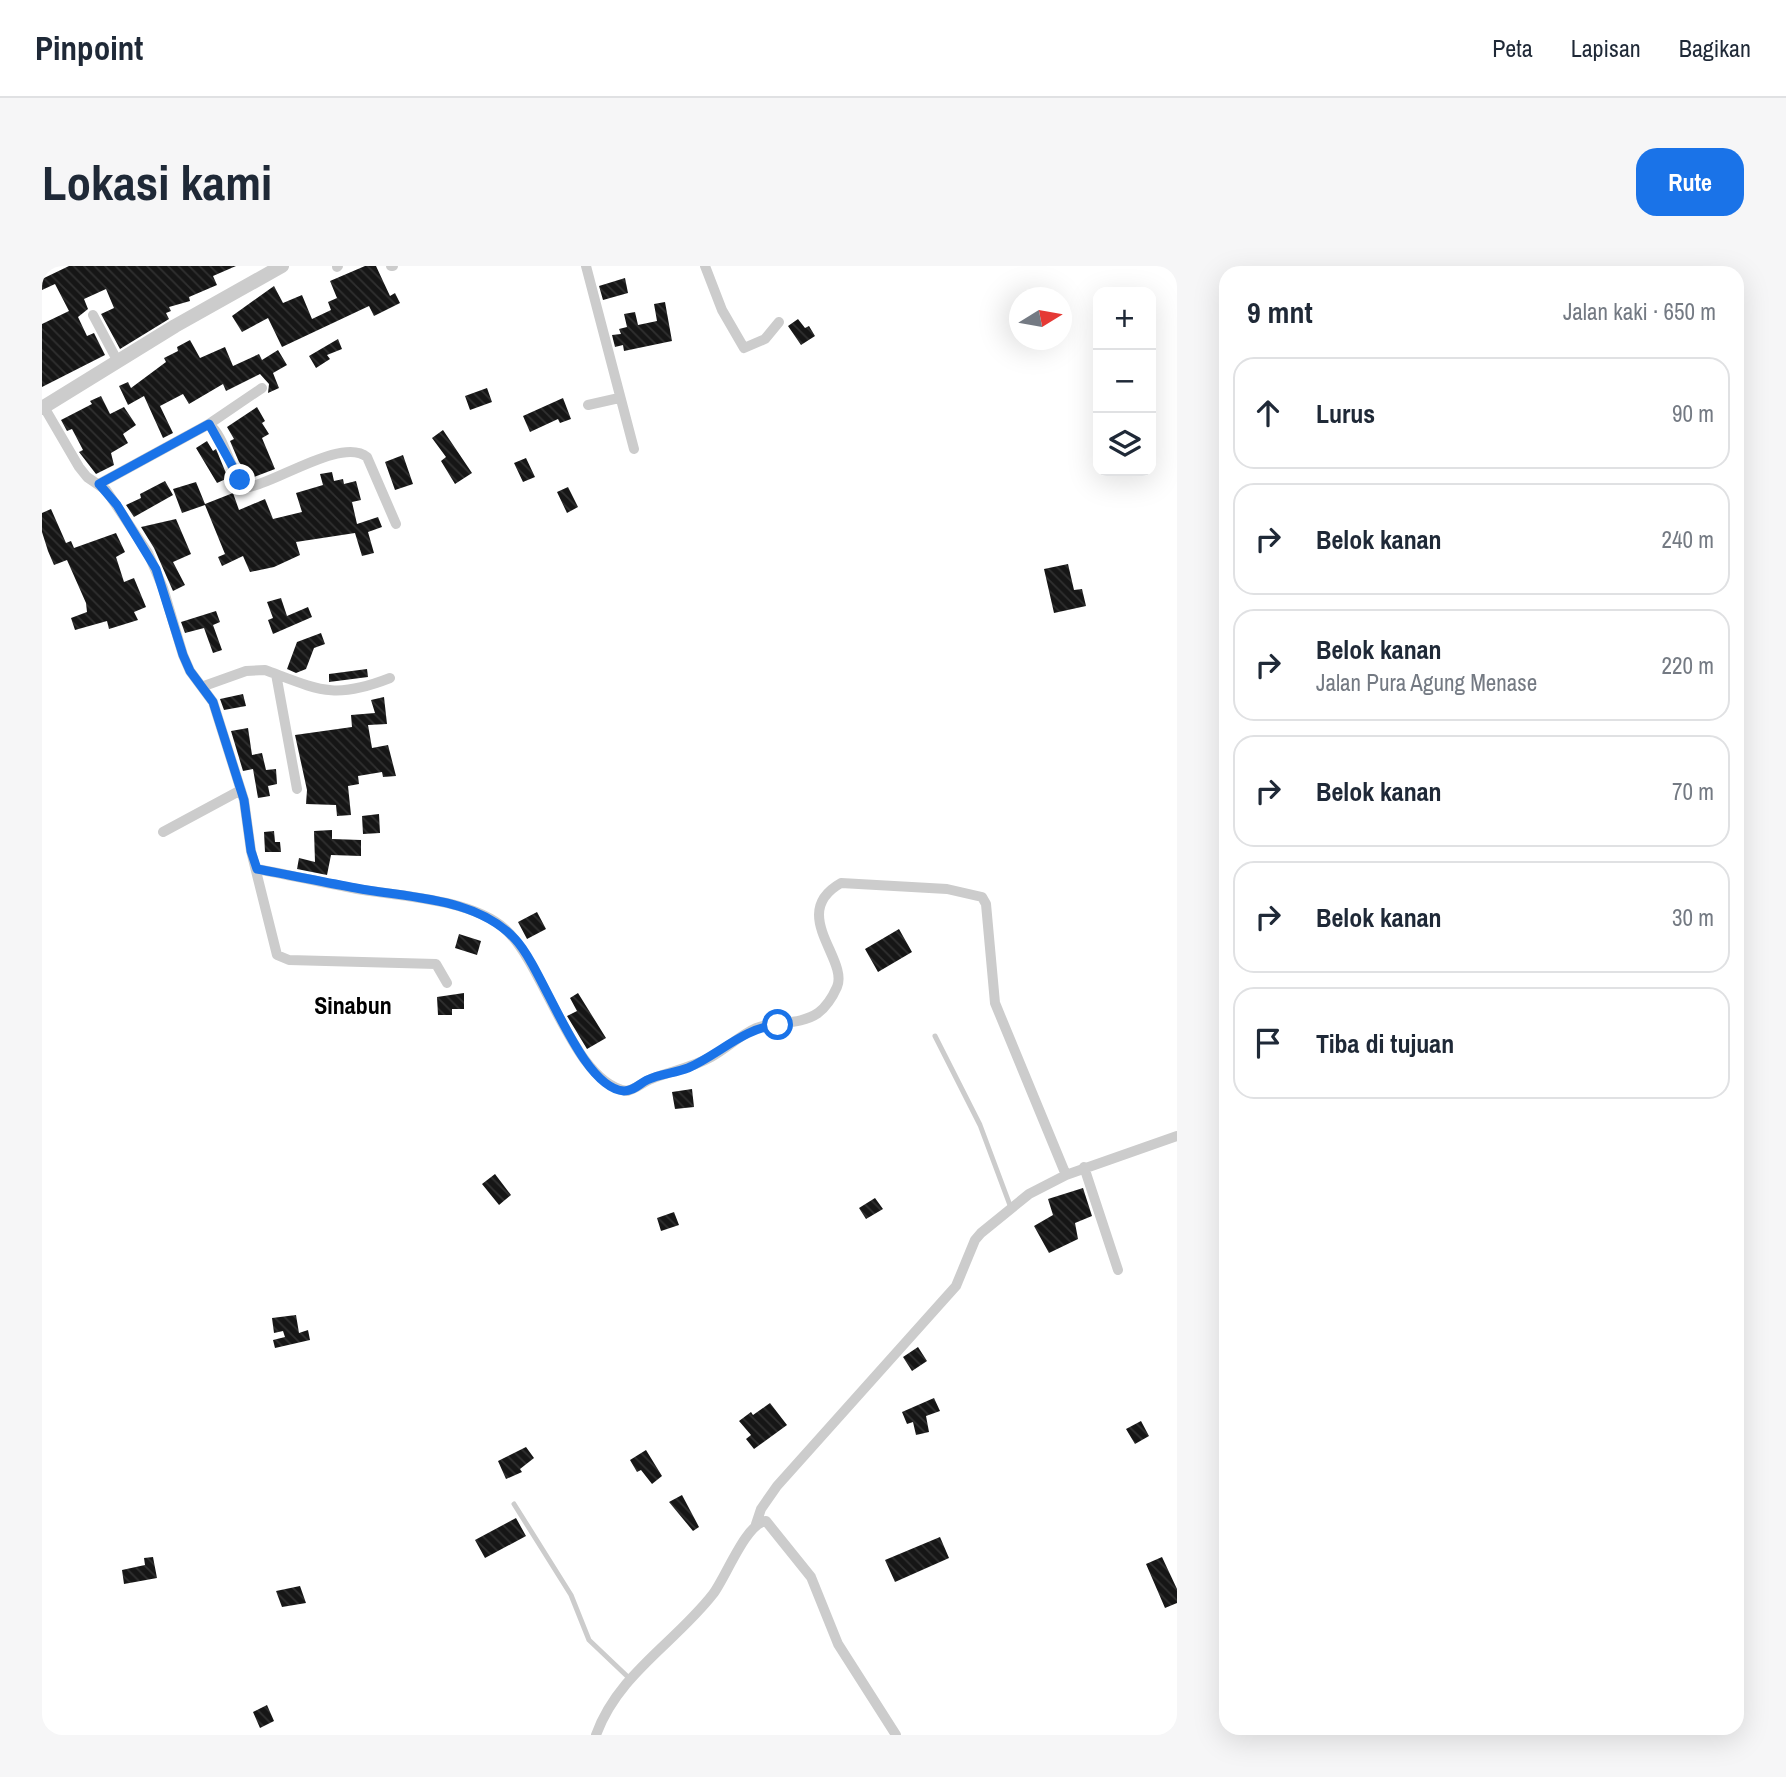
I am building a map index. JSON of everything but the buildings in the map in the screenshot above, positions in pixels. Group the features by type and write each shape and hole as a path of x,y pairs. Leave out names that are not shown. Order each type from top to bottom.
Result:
{"street":[{"path":"586,266 634,449"},
{"path":"705,266 731,328 744,348 765,339 779,322"},
{"path":"272,268 117,360 43,408 86,477 99,484 117,505 156,569 183,655 190,671 204,686 213,702 241,790 272,941 281,958 436,964 447,983"},
{"path":"93,315 117,360"},
{"path":"99,484 209,424 262,388"},
{"path":"588,405 619,398"},
{"path":"209,424 240,480 249,487 328,457 352,450 360,452 367,457 396,524"},
{"path":"204,686 246,671 264,670 329,692 358,691 390,678"},
{"path":"275,674 297,789"},
{"path":"163,832 241,790"},
{"path":"257,869 360,889 407,894 445,904 502,926 517,941 531,963 551,1004 592,1071 608,1086 627,1091 648,1080 709,1058 756,1029 801,1020 818,1013 838,985 838,973 825,946 820,904 827,891 841,883 935,888 982,897 986,904 995,1003 1066,1175"},
{"path":"596,1735 603,1717 629,1678 675,1636 713,1593 777,1486 956,1286 975,1240 1029,1194 1084,1167 1177,1136"},
{"path":"1084,1167 1118,1270"},
{"path":"756,1524 766,1521 770,1524 801,1560 811,1577 838,1644 896,1735"}],"lane":[{"path":"936,1036 979,1125 1011,1208"},
{"path":"514,1504 570,1595 589,1640 629,1678"}],"district":[{"name":"Sinabun","path":"353,1006"}],"route":[{"path":"240,480 216,431 209,424 205,424 99,484 117,505 148,553 163,588 183,655 190,671 204,686 213,702 244,800 250,827 251,851 257,869 360,889 407,894 484,917 502,926 517,941 531,963 551,1004 592,1071 608,1086 619,1090 627,1091 648,1080 684,1070 756,1029 778,1025"}]}
